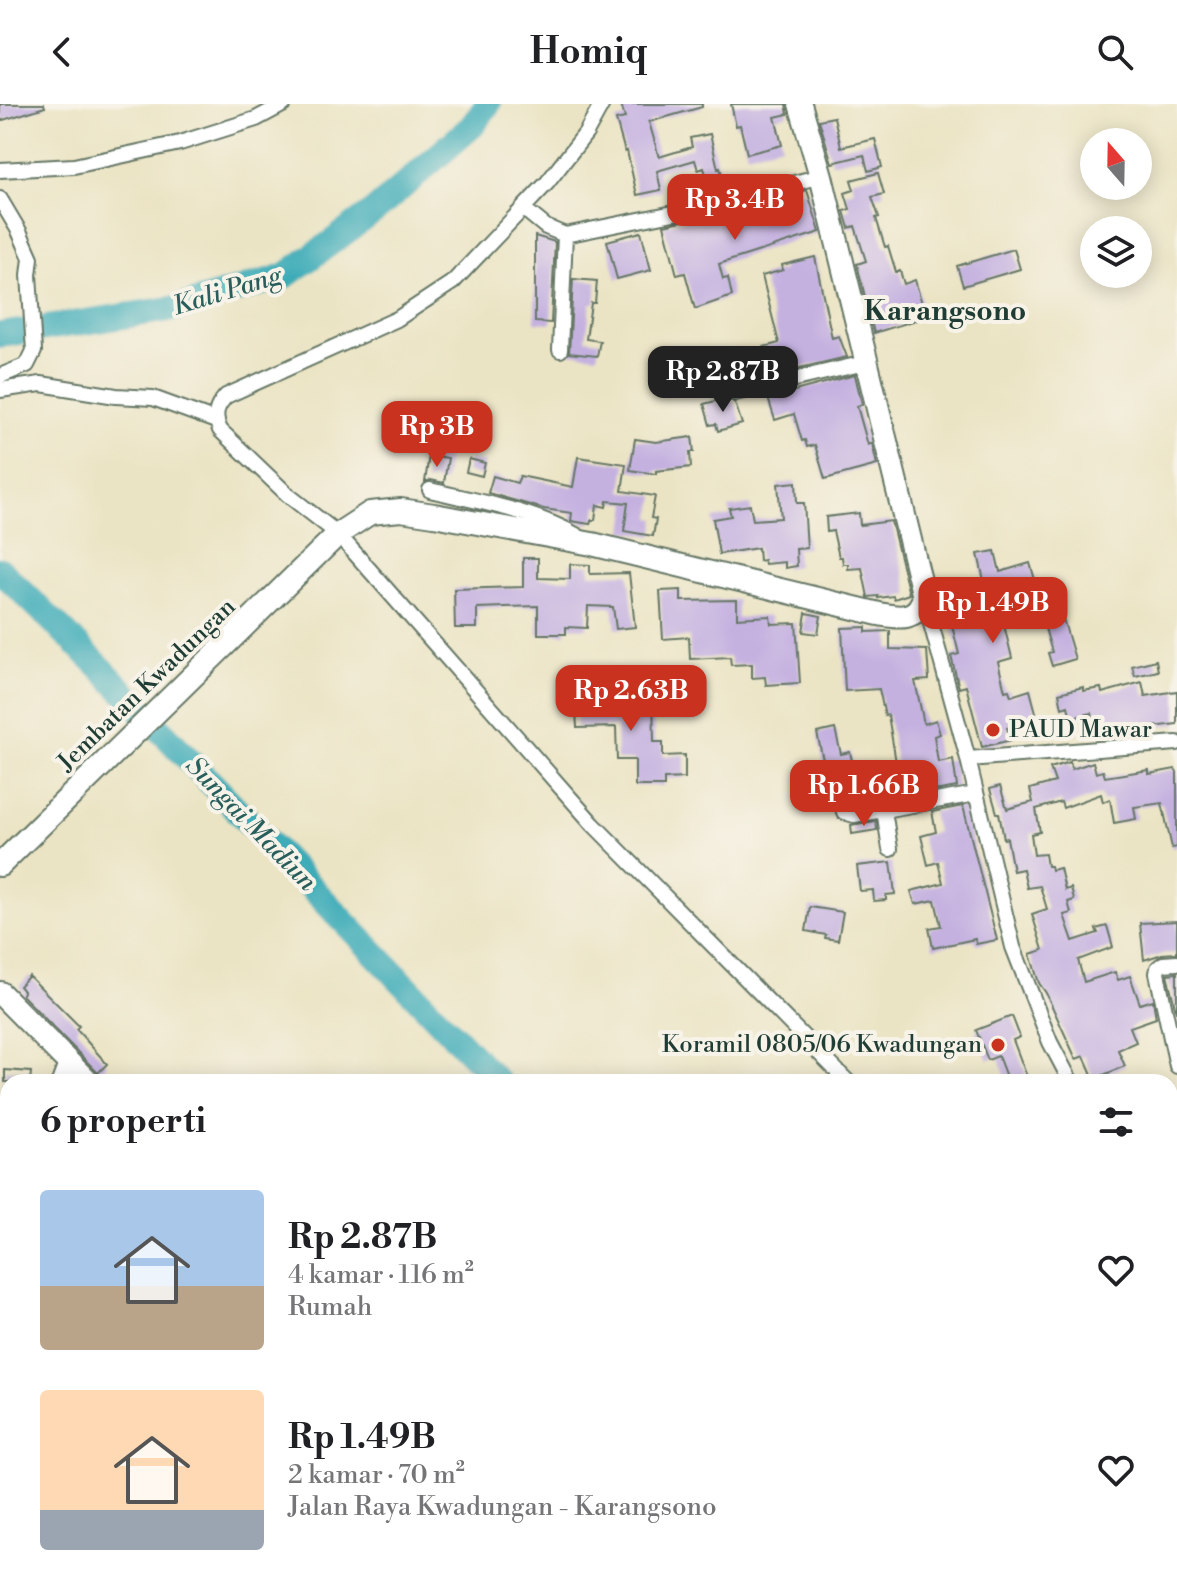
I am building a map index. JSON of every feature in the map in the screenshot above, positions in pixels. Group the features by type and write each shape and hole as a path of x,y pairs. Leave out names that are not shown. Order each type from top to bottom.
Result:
{"main road":[{"path":"800,104 821,176 924,597 915,614 902,618"},
{"name":"Jembatan Kwadungan","path":"6,859 338,534 370,513 401,510 592,544 777,591 902,618"},
{"path":"0,993 63,1071"}],"street":[{"path":"0,170 74,166 180,143 256,119 284,104"},
{"path":"602,104 586,133 524,209 453,282 397,319 226,396 218,405 216,421 220,430 288,495 338,534 593,824 840,1074"},
{"path":"524,209 546,227 565,235 703,207 821,176"},
{"path":"0,199 31,258 29,275 34,351 27,365 0,376"},
{"path":"560,350 565,235"},
{"path":"735,393 865,363"},
{"path":"0,390 41,384 116,396 153,398 216,421"},
{"path":"430,490 521,513 564,528 592,544"},
{"path":"924,597 968,759 1013,947 1050,1042 1067,1074"},
{"path":"902,618 919,627 937,643"},
{"path":"968,759 1177,743"},
{"path":"835,779 844,812 854,815 976,794"},
{"path":"884,810 890,849"},
{"path":"1177,963 1163,964 1157,973 1177,1066"}],"building":[{"path":"0,104 44,104 45,107 0,121"},
{"path":"621,104 702,104 702,107 649,122 659,157 692,147 690,138 710,134 718,169 727,190 712,194 704,168 698,170 695,160 657,171 661,190 637,195 616,120 625,118"},
{"path":"731,104 786,104 788,114 775,117 782,145 747,154"},
{"path":"834,117 841,147 875,139 882,167 868,171 864,155 832,163 819,120"},
{"path":"878,173 884,194 872,197 885,247 888,246 896,272 900,271 904,284 915,280 926,317 874,333 857,264 866,261 855,226 849,228 844,211 850,209 845,193 854,190 851,180"},
{"path":"807,190 820,232 719,264 723,279 728,278 732,296 695,309 685,273 677,275 664,225 714,214 716,223 765,210 763,202"},
{"path":"641,232 651,270 617,279 607,241"},
{"path":"535,236 555,242 551,323 535,322"},
{"path":"1014,249 1020,269 963,286 957,266"},
{"path":"815,257 832,338 839,336 847,357 778,373 774,359 768,361 764,347 779,343 762,276 783,270 782,265"},
{"path":"573,279 597,281 586,339 600,341 597,356 569,353"},
{"path":"855,375 862,404 857,406 877,465 825,479 815,445 807,447 805,440 802,441 794,414 775,420 768,398"},
{"path":"727,398 735,403 742,424 718,431 716,424 710,425 704,404"},
{"path":"692,437 694,452 690,452 691,467 656,471 656,474 630,470 635,439 656,442"},
{"path":"429,455 448,458 444,483 425,482"},
{"path":"578,457 626,464 622,491 655,496 651,518 656,519 653,536 624,531 628,503 607,501 606,507 597,505 595,520 591,520 590,524 571,521 572,513 544,509 488,493 493,476 517,483 520,476 573,487"},
{"path":"469,459 485,463 482,476 466,472"},
{"path":"796,482 797,503 804,503 807,548 796,549 797,566 785,568 785,562 765,564 764,560 759,561 758,548 719,554 713,519 731,516 729,508 750,505 753,520 781,518 778,484"},
{"path":"859,513 860,525 891,521 909,594 894,599 893,596 868,597 862,568 848,569 848,564 843,564 833,531 827,532 826,517"},
{"path":"995,551 1000,572 1030,563 1045,613 1003,621 1012,658 998,662 1005,691 1009,690 1011,696 1030,690 1038,720 1007,728 1011,740 982,747 966,686 959,688 951,656 959,654 945,597 985,585 978,554"},
{"path":"523,558 538,558 538,578 570,579 570,564 590,565 590,574 629,573 635,627 616,629 613,607 588,606 587,628 566,627 566,634 538,634 538,606 477,608 477,628 455,628 454,589 523,587"},
{"path":"681,590 681,601 737,600 737,618 770,616 771,624 796,623 800,683 766,685 765,677 752,678 752,664 731,665 730,657 690,659 689,637 663,639 660,591"},
{"path":"1061,612 1075,659 1052,666 1048,653 1052,652 1042,618"},
{"path":"806,613 821,616 818,634 803,632"},
{"path":"866,627 866,632 890,631 890,649 927,650 929,680 915,681 924,724 936,720 940,734 934,736 938,762 953,759 957,787 923,793 922,788 878,794 879,801 855,805 852,804 842,765 825,769 817,733 835,729 841,754 850,752 854,769 874,766 876,777 898,774 888,715 885,716 879,689 845,691 842,628"},
{"path":"1156,660 1158,671 1135,676 1132,666"},
{"path":"1142,682 1145,696 1177,691 1177,724 1137,732 1136,728 1113,734 1111,729 1095,732 1092,713 1071,718 1068,706 1062,708 1059,693 1083,687 1083,691 1101,688 1102,693"},
{"path":"608,690 608,693 653,695 654,742 663,742 663,756 685,755 685,778 664,779 664,786 635,786 635,760 617,760 616,727 577,728 575,692"},
{"path":"1070,762 1072,769 1093,762 1096,773 1103,771 1105,777 1149,770 1149,774 1175,769 1177,772 1177,847 1172,848 1162,803 1134,807 1136,819 1114,823 1110,799 1103,802 1101,794 1063,808 1061,802 1036,809 1040,832 1031,834 1034,855 1045,854 1051,870 1060,868 1065,890 1071,888 1074,900 1068,902 1071,913 1064,915 1073,941 1098,933 1096,929 1107,926 1113,947 1078,960 1084,982 1115,972 1118,980 1130,976 1140,1004 1153,1000 1156,1018 1130,1027 1136,1042 1118,1050 1125,1066 1106,1074 1092,1074 1084,1056 1076,1059 1039,983 1030,954 1043,950 1032,914 1047,909 1040,886 1027,888 1023,869 1013,871 1007,838 1004,839 990,789 1000,786 1007,809 1033,802 1030,789 1055,782 1050,768"},
{"path":"963,806 997,940 976,944 975,939 933,948 929,928 941,926 935,900 915,904 911,891 943,883 938,862 928,865 921,836 936,832 932,812"},
{"path":"876,821 877,830 852,834 851,825"},
{"path":"891,862 895,894 886,895 886,900 874,901 873,890 860,891 857,866"},
{"path":"810,907 843,912 838,940 806,931"},
{"path":"1177,921 1177,953 1144,960 1140,923"},
{"path":"1177,973 1177,1011 1176,1011 1167,974"},
{"path":"29,976 79,1026 76,1029 107,1064 98,1073 22,995 24,992 19,986"},
{"name":"Koramil 0805/06 Kwadungan","path":"1012,1016 1020,1037 1013,1040 1026,1074 1005,1074 998,1056 988,1060 976,1030"},
{"path":"5,1070 31,1072 31,1074 5,1074"}],"waterway":[{"name":"Kali Pang","path":"0,335 177,308 285,276 377,209 472,126 488,104"},
{"name":"Sungai Madiun","path":"0,570 101,668 490,1074"}],"place":[{"name":"PAUD Mawar","path":"993,730"},
{"name":"Koramil 0805/06 Kwadungan","path":"998,1045"}],"district":[{"name":"Karangsono","path":"945,311"}]}
